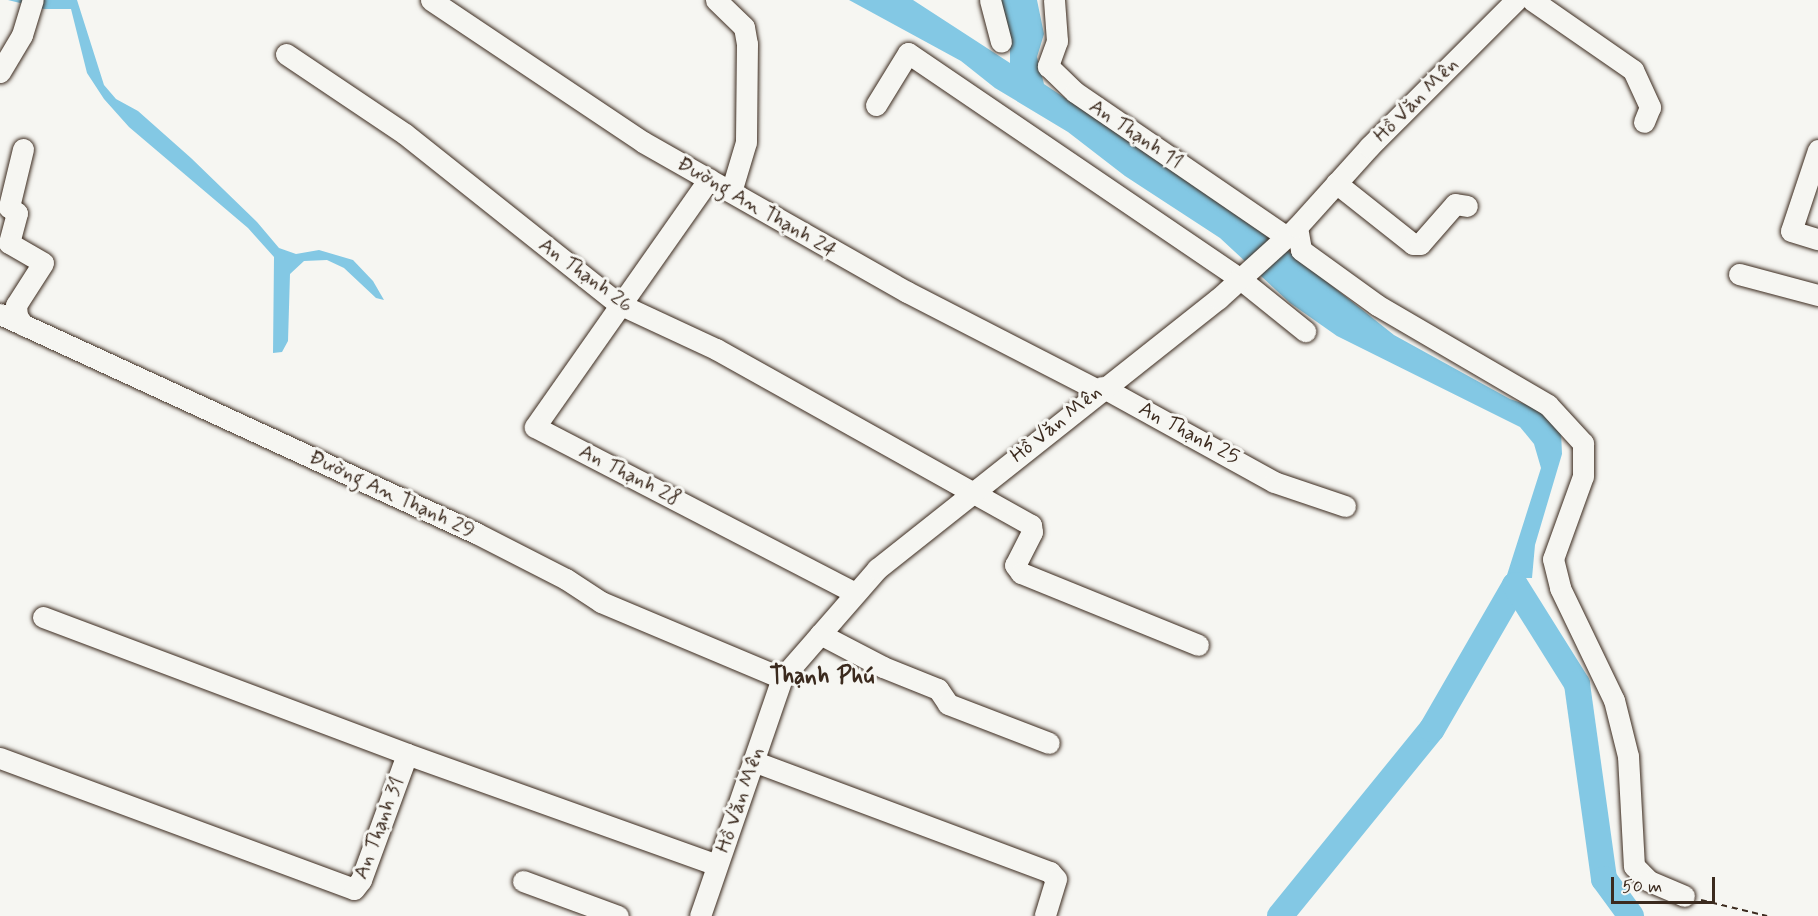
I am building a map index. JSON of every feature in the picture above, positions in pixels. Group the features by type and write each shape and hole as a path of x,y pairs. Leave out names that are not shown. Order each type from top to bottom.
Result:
{"street":[{"name":"Đường An Thạnh 24","path":"431,0 643,142 907,292 1100,388"},
{"path":"716,0 744,27 747,44 746,142 731,192"},
{"path":"990,0 1001,42"},
{"name":"An Thạnh 11","path":"1054,0 1057,41 1048,66 1075,92 1287,234"},
{"path":"1532,0 1634,70 1650,107 1644,122"},
{"name":"Hồ Văn Mên","path":"700,916 782,678 876,568 1243,274 1287,234 1507,3"},
{"path":"0,72 22,35 31,6"},
{"path":"876,105 908,53 1243,274 1305,331"},
{"name":"An Thạnh 26","path":"286,54 405,134 619,304 716,349 1031,525 1032,532 1015,565 1021,573 1198,645"},
{"path":"23,149 9,207 16,213 9,243 43,263 16,305 17,316 23,325"},
{"path":"1818,150 1791,231 1818,239"},
{"path":"619,304 709,179"},
{"path":"1336,183 1413,244 1420,244 1455,204 1467,206"},
{"path":"1287,234 1301,250 1377,305 1548,405 1583,443 1583,476 1553,559 1560,588 1614,700 1628,756 1634,866 1649,881 1684,896"},
{"path":"1739,274 1818,295"},
{"name":"An Thạnh 28","path":"619,304 535,427 855,593"},
{"name":"Đường An Thạnh 29","path":"0,314 476,532 566,579 601,602 782,678"},
{"name":"An Thạnh 25","path":"1100,388 1274,482 1345,506"},
{"path":"43,617 407,754"},
{"path":"820,634 883,667 938,689 948,704 1049,743"},
{"name":"An Thạnh 31","path":"0,758 354,889 407,754 717,865"},
{"path":"753,761 1050,872 1056,879 1045,916"},
{"path":"523,881 618,916"}],"path":[{"path":"1684,896 1767,916"}],"water":[{"path":"8,0 77,0 104,85 116,99 138,111 191,158 257,222 279,248 296,254 319,250 353,260 373,281 384,300 376,298 344,268 327,260 304,261 290,274 288,341 282,352 273,353 274,257 248,228 129,127 104,99 87,73 71,9 44,9"},
{"path":"849,0 913,0 1010,63 1010,40 999,0 1037,0 1044,34 1037,57 1044,84 1254,224 1394,335 1510,399 1550,413 1561,431 1562,454 1535,545 1532,578 1506,578 1541,468 1534,444 1520,427 1337,336 1290,303 1220,238 1125,176 1068,132 995,88 961,61"}],"waterway":[{"path":"1280,916 1432,729 1515,585 1577,684 1604,879 1631,916"}],"district":[{"name":"Thạnh Phú","path":"822,677"}]}
